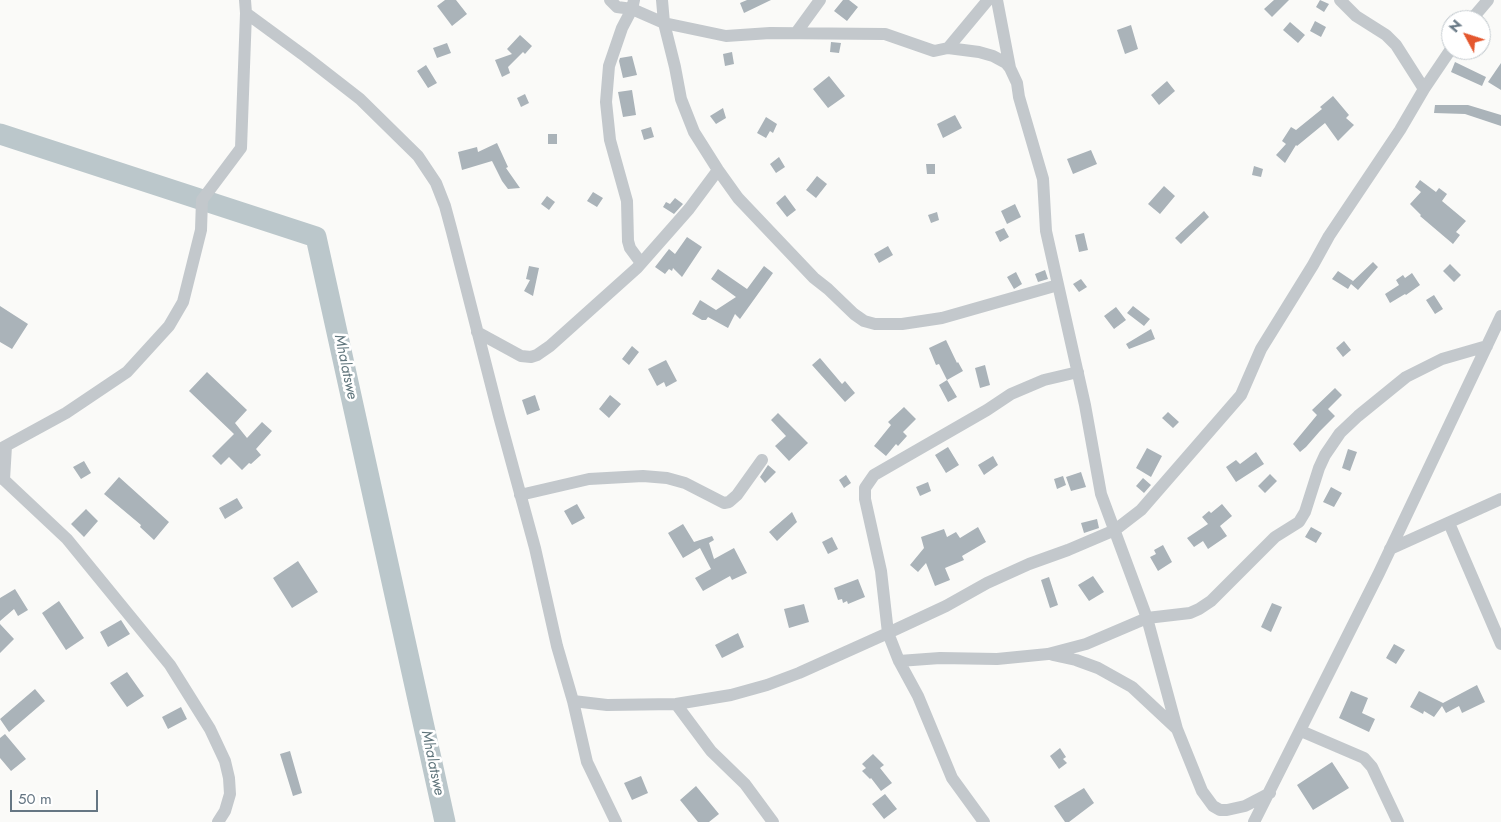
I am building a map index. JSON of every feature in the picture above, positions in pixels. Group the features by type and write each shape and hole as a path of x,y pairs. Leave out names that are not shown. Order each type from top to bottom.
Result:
{"street":[{"path":"610,0 617,7 633,5 664,23 726,36 796,33 885,34 934,51 948,48 979,52 1006,63 1017,83 1021,106 1043,179 1046,231 1078,372 1100,494 1147,618 1177,729 1202,791 1213,806 1220,810 1245,806 1270,793"},
{"path":"662,0 664,23 681,99 694,132 738,198 814,278 854,314 875,324 902,324 942,318 1058,285"},
{"path":"796,33 820,0"},
{"path":"948,48 988,0"},
{"path":"997,0 1010,68"},
{"path":"1340,0 1356,16 1386,35 1396,45 1424,89"},
{"path":"1480,10 1488,0"},
{"path":"633,5 622,28 609,66 606,102 610,140 627,201 628,241 630,248 641,263"},
{"path":"245,6 360,99 418,156 436,183 445,206 535,548 587,762 616,822"},
{"path":"218,822 225,811 230,794 229,778 210,729 170,665 67,539 2,478 3,447 66,413 127,372 169,326 184,302 201,230 202,200 241,148 245,6"},
{"path":"573,701 607,705 676,704 731,695 767,685 799,673 888,633 1029,564 1115,530 1141,510 1241,395 1261,349 1329,236 1400,130 1444,60"},
{"path":"477,332 521,356 531,357 537,355 550,346 641,263 689,209 718,170"},
{"path":"1254,822 1390,549 1501,316"},
{"path":"899,661 940,658 997,658 1048,654 1086,644 1147,618 1190,613 1211,602 1275,537 1299,522 1305,512 1318,468 1325,455 1340,433 1358,416 1406,377 1442,358 1487,346"},
{"path":"984,822 952,778 918,696 899,661 888,633 882,571 865,499 865,488 868,481 874,475 988,410 1011,394 1044,380 1078,372"},
{"path":"520,495 589,479 643,476 667,478 685,483 724,503 729,502 737,495 762,460"},
{"path":"1390,549 1501,499"},
{"path":"1449,523 1501,644"},
{"path":"1048,654 1064,656 1098,668 1132,687 1177,729"},
{"path":"676,704 711,751 745,784 773,822"},
{"path":"1301,731 1364,758 1372,767 1398,822"}],"building":[{"path":"445,0 456,0 467,14 452,26 437,6"},
{"path":"747,0 771,0 744,13 740,3"},
{"path":"843,0 849,0 858,7 847,21 834,11"},
{"path":"1274,0 1289,0 1272,17 1264,9"},
{"path":"1320,0 1329,4 1324,12 1316,7"},
{"path":"1315,21 1326,27 1321,37 1310,31"},
{"path":"1290,22 1305,35 1298,43 1283,30"},
{"path":"1131,25 1138,49 1125,54 1117,30"},
{"path":"520,35 532,46 508,67 510,73 502,77 495,60 512,54 507,49"},
{"path":"831,42 841,43 839,53 830,52"},
{"path":"447,43 451,53 437,58 433,48"},
{"path":"732,52 734,64 725,66 723,54"},
{"path":"632,56 637,75 623,78 620,58"},
{"path":"1455,62 1486,77 1482,86 1451,72"},
{"path":"1501,63 1501,90 1488,82"},
{"path":"426,65 437,83 428,88 417,71"},
{"path":"829,76 845,96 828,108 813,89"},
{"path":"1167,81 1175,91 1159,105 1151,95"},
{"path":"632,90 636,115 623,117 618,92"},
{"path":"525,94 529,103 521,107 517,98"},
{"path":"1333,96 1349,115 1346,118 1354,125 1338,141 1325,123 1296,145 1285,163 1276,155 1286,144 1282,141 1291,127 1296,130 1322,109 1320,107"},
{"path":"1435,105 1468,105 1501,115 1501,126 1465,114 1434,113"},
{"path":"723,108 726,118 716,124 710,116"},
{"path":"955,115 962,128 943,138 937,124"},
{"path":"766,117 777,124 773,133 770,131 766,138 757,133"},
{"path":"651,127 654,137 644,140 641,130"},
{"path":"548,134 557,134 557,144 548,144"},
{"path":"497,143 508,167 506,168 520,188 508,189 492,161 462,170 458,152 477,147 478,152"},
{"path":"1091,150 1097,164 1073,174 1067,159"},
{"path":"779,157 785,167 776,173 770,164"},
{"path":"926,164 935,164 935,174 927,174"},
{"path":"1254,166 1263,169 1261,177 1252,175"},
{"path":"817,176 827,184 816,198 806,190"},
{"path":"1420,180 1436,192 1439,188 1447,194 1442,201 1466,221 1456,232 1460,235 1453,244 1420,216 1410,204 1421,192 1415,187"},
{"path":"1164,186 1175,196 1160,214 1148,204"},
{"path":"593,192 603,198 597,207 587,201"},
{"path":"785,195 796,210 787,217 776,203"},
{"path":"547,196 555,202 549,210 541,204"},
{"path":"675,198 683,204 674,214 663,207 666,202 670,204"},
{"path":"1015,204 1021,217 1007,224 1001,211"},
{"path":"1204,211 1209,217 1181,244 1175,238"},
{"path":"937,212 939,220 931,223 928,215"},
{"path":"1004,228 1009,237 1000,242 995,232"},
{"path":"1084,233 1088,250 1079,252 1075,235"},
{"path":"687,237 702,247 682,277 673,268 672,271 669,269 665,274 655,267 669,249 675,254"},
{"path":"888,246 893,255 879,263 874,254"},
{"path":"1373,262 1378,267 1358,290 1351,284 1348,289 1332,279 1338,271 1353,281 1351,283"},
{"path":"1450,264 1461,275 1454,282 1443,271"},
{"path":"529,266 539,268 533,296 524,291 530,280 526,279"},
{"path":"764,266 773,273 740,319 735,314 728,328 708,317 706,320 702,320 692,314 700,300 716,310 736,297 711,279 718,269 747,289"},
{"path":"1045,270 1048,279 1038,282 1035,274"},
{"path":"1016,272 1022,284 1014,289 1007,277"},
{"path":"1412,273 1420,285 1390,303 1385,294 1399,285 1396,280 1403,275 1405,278"},
{"path":"1081,279 1087,287 1079,292 1073,284"},
{"path":"1434,295 1443,309 1435,314 1426,300"},
{"path":"0,306 28,324 12,349 0,342"},
{"path":"1133,306 1150,319 1144,326 1127,313"},
{"path":"1116,307 1126,320 1114,329 1104,316"},
{"path":"1151,329 1155,339 1129,349 1126,344"},
{"path":"946,340 963,371 947,380 939,364 936,365 929,348"},
{"path":"1344,341 1351,350 1343,357 1336,348"},
{"path":"632,346 639,352 629,365 622,359"},
{"path":"820,358 842,384 845,381 855,393 845,402 812,365"},
{"path":"666,360 677,381 666,387 664,382 657,386 648,369"},
{"path":"985,365 990,385 980,388 975,368"},
{"path":"207,372 247,410 235,423 247,438 262,422 272,431 256,449 261,455 242,470 229,457 221,465 212,456 234,434 189,391"},
{"path":"947,380 957,397 948,402 939,385"},
{"path":"1335,388 1342,395 1328,409 1335,416 1300,452 1293,444 1317,415 1312,410"},
{"path":"535,395 540,410 527,415 522,400"},
{"path":"610,395 621,404 609,418 599,409"},
{"path":"904,407 916,419 903,432 907,436 898,446 896,444 886,456 874,446 891,425 888,422"},
{"path":"1168,412 1179,422 1173,428 1162,418"},
{"path":"778,413 808,443 789,461 775,446 786,436 771,420"},
{"path":"948,447 959,465 946,473 935,455"},
{"path":"1147,448 1162,456 1151,477 1136,468"},
{"path":"1348,449 1357,452 1350,471 1342,468"},
{"path":"1256,452 1264,464 1236,482 1226,467 1236,460 1240,464"},
{"path":"993,456 998,465 984,475 978,465"},
{"path":"84,461 91,473 81,479 73,467"},
{"path":"768,465 776,472 765,483 760,477"},
{"path":"1081,472 1086,487 1071,491 1066,477"},
{"path":"1270,474 1277,481 1265,493 1258,486"},
{"path":"846,475 851,483 844,488 839,480"},
{"path":"1063,476 1066,485 1057,489 1054,479"},
{"path":"119,477 169,522 154,540 140,527 141,525 104,494"},
{"path":"1143,478 1151,485 1144,493 1136,486"},
{"path":"928,482 931,491 920,496 916,487"},
{"path":"1331,487 1342,493 1334,507 1323,502"},
{"path":"237,498 243,508 225,519 219,508"},
{"path":"577,504 585,518 572,525 564,511"},
{"path":"1222,504 1232,516 1220,526 1227,536 1208,549 1203,541 1194,547 1187,538 1208,524 1202,517 1209,511 1211,513"},
{"path":"86,509 98,521 84,537 71,524"},
{"path":"792,512 797,522 777,541 769,532"},
{"path":"1097,519 1099,528 1084,533 1081,523"},
{"path":"683,524 694,542 712,536 714,540 709,543 714,559 734,548 747,573 732,580 730,576 703,591 695,578 711,569 700,548 683,558 668,533"},
{"path":"978,527 986,542 962,556 964,560 945,568 950,580 935,586 926,563 918,572 910,565 924,548 921,537 944,529 947,537 956,532 960,538"},
{"path":"1311,527 1322,533 1316,543 1305,537"},
{"path":"832,537 838,549 828,554 822,542"},
{"path":"1163,545 1172,562 1158,571 1150,557 1156,554 1154,550"},
{"path":"298,561 318,592 292,608 273,578"},
{"path":"1093,576 1104,592 1089,601 1078,585"},
{"path":"1049,577 1058,605 1050,608 1041,580"},
{"path":"858,579 865,597 848,604 847,601 843,603 842,599 838,600 834,588"},
{"path":"15,589 28,610 18,616 14,609 0,621 0,598"},
{"path":"59,601 84,638 66,650 42,613"},
{"path":"1272,603 1282,607 1271,632 1261,627"},
{"path":"804,604 809,622 789,628 784,609"},
{"path":"121,620 130,634 108,647 100,632"},
{"path":"0,624 14,639 0,653"},
{"path":"738,633 744,647 722,658 715,645"},
{"path":"1394,644 1405,650 1396,664 1386,658"},
{"path":"127,672 144,696 127,707 110,683"},
{"path":"1477,685 1485,702 1462,713 1459,706 1446,713 1442,706 1434,717 1424,711 1423,714 1410,707 1419,691 1443,703"},
{"path":"35,689 45,701 9,732 0,719"},
{"path":"1351,691 1368,698 1362,713 1375,719 1369,732 1339,718"},
{"path":"181,707 187,719 168,729 162,717"},
{"path":"5,734 26,759 11,771 0,758 0,738"},
{"path":"1060,748 1066,757 1063,759 1067,763 1059,769 1050,756"},
{"path":"290,751 302,793 293,796 280,754"},
{"path":"873,754 884,765 880,768 892,783 881,791 871,778 862,771 866,768 862,764"},
{"path":"1332,762 1349,788 1313,810 1297,785"},
{"path":"641,776 648,793 632,800 624,783"},
{"path":"696,786 719,814 709,822 698,822 680,800"},
{"path":"1084,788 1094,803 1069,822 1065,822 1054,806"},
{"path":"885,794 897,809 884,819 872,804"}],"waterway":[{"name":"Mhalatswe","path":"0,134 316,237 445,822"}]}
